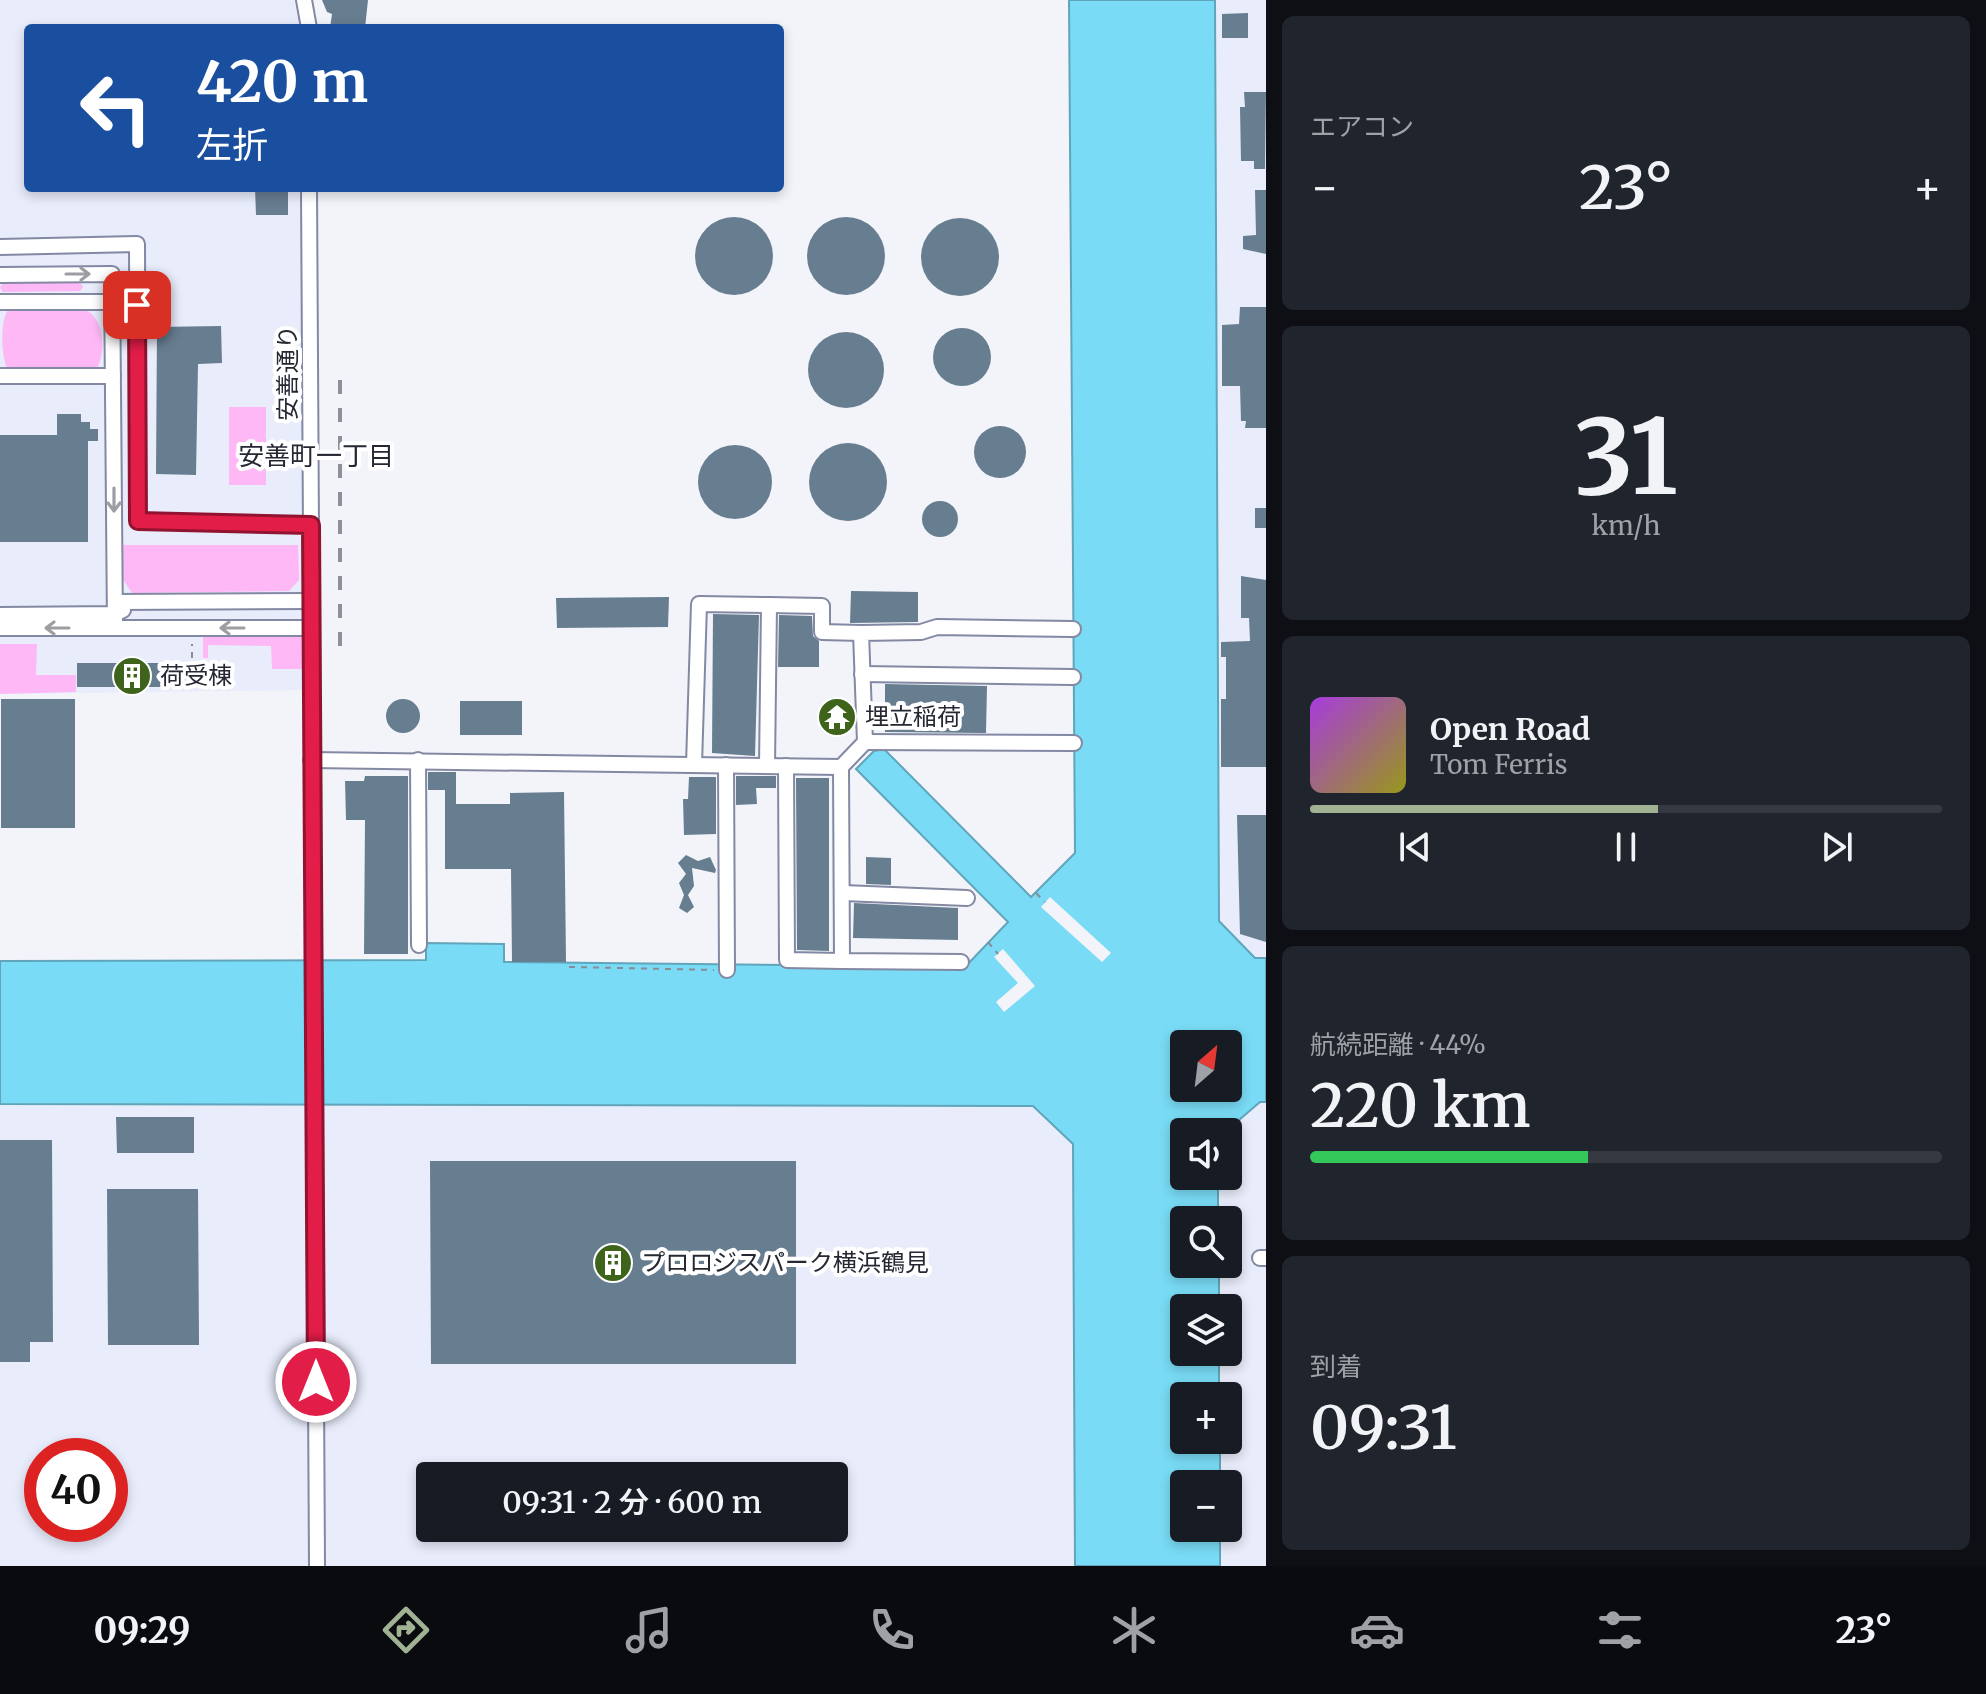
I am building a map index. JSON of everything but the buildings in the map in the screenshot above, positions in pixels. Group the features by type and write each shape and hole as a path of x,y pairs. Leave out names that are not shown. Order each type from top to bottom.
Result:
{"street":[{"path":"304,0 308,24"},
{"name":"安善通り","path":"309,192 317,1566"},
{"path":"0,247 137,244 138,521 311,525"},
{"path":"0,275 112,274 115,614"},
{"path":"0,302 113,302"},
{"path":"0,376 113,376"},
{"path":"0,628 115,614 139,602 310,601"},
{"path":"694,765 699,604 822,606 822,632 921,632 937,627 1073,629"},
{"path":"767,766 769,605"},
{"path":"0,615 115,614 310,628"},
{"path":"842,961 841,767 865,742 861,633"},
{"path":"862,674 1073,677"},
{"path":"865,742 1074,743"},
{"path":"311,760 841,767"},
{"path":"418,760 419,945"},
{"path":"726,765 727,970"},
{"path":"786,766 787,960 961,962"},
{"path":"843,893 967,898"}],"path":[{"path":"186,665 192,664 192,638"},
{"path":"1036,893 1045,902"},
{"path":"988,942 998,954"},
{"path":"569,967 727,970"}],"shaded area":[{"path":"0,0 294,0 300,24 24,24 24,192 302,192 302,690 0,694"},
{"path":"1215,0 1266,0 1266,958 1255,958 1219,922"},
{"path":"3,283 80,283 83,287 80,291 3,292 0,288"},
{"path":"9,309 86,310 97,320 102,335 98,367 94,370 9,371 2,339"},
{"path":"229,407 266,407 266,485 229,485"},
{"path":"119,545 298,545 299,580 289,591 132,593 120,575"},
{"path":"203,637 302,637 302,669 272,669 271,646 208,645 208,658 203,658"},
{"path":"0,644 37,644 36,675 76,675 76,692 0,694"},
{"path":"1260,1102 1266,1102 1266,1566 1220,1566 1220,1542 1242,1542 1242,1470 1220,1470 1220,1454 1242,1454 1242,1382 1219,1382 1219,1366 1242,1366 1242,1294 1219,1294 1219,1278 1242,1278 1242,1206 1218,1206 1218,1190 1242,1190 1241,1118"},
{"path":"0,1104 1033,1106 1073,1144 1075,1566 0,1566"}],"water":[{"path":"1069,0 1215,0 1219,921 1255,958 1266,958 1266,1102 1260,1102 1241,1118 1170,1118 1170,1190 1218,1190 1218,1206 1170,1206 1170,1278 1219,1278 1219,1294 1170,1294 1170,1366 1219,1366 1219,1382 1170,1382 1170,1454 1220,1454 1220,1470 1170,1470 1170,1542 1220,1542 1220,1566 1075,1566 1073,1144 1033,1106 0,1104 0,961 426,960 426,943 504,944 504,962 965,967 1008,922 856,769 874,751 884,749 1031,897 1075,853"}],"pier":[{"path":"1050,897 1111,953 1102,962 1041,907"},
{"path":"1003,949 1035,986 1004,1012 996,1002 1018,983 994,957"}],"railway":[{"path":"340,378 340,646"}],"place":[{"name":"荷受棟","path":"132,676"},
{"name":"埋立稲荷","path":"837,717"},
{"name":"プロロジスパーク横浜鶴見","path":"613,1263"}],"district":[{"name":"安善町一丁目","path":"316,456"}],"route":[{"path":"137,305 138,521 311,525 316,1382"}]}
